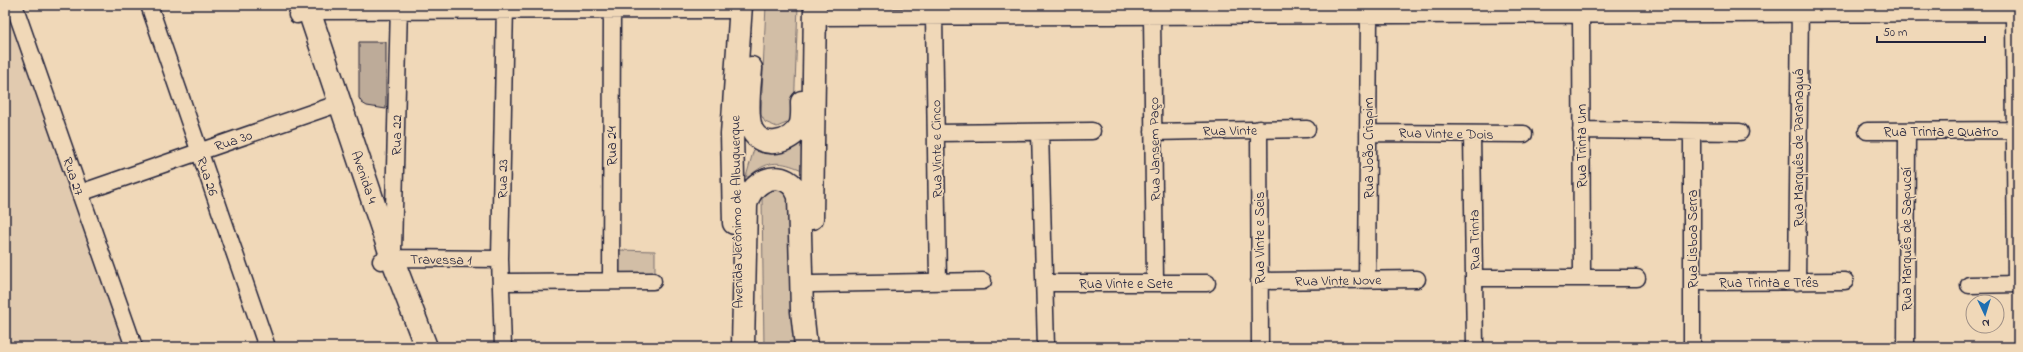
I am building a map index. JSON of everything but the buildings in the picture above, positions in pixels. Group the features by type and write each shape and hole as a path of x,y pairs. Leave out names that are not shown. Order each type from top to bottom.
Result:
{"main road":[{"path":"735,7 749,121 752,130 758,137 771,142 781,141 790,137 797,131 802,121 803,24 811,9"},
{"name":"Avenida Jerônimo de Albuquerque","path":"735,7 732,158 739,347"},
{"name":"Avenida 4","path":"302,9 387,260 411,347"},
{"path":"811,9 811,347"},
{"path":"743,347 746,205 750,191 756,184 765,180 775,179 792,185 799,196 802,311 806,347"},
{"name":"Avenida 4","path":"387,260 426,347"}],"street":[{"name":"Rua 27","path":"14,5 134,347"},
{"name":"Rua 26","path":"149,5 267,347"},
{"path":"302,9 505,8 612,10 735,7"},
{"name":"Rua 22","path":"387,260 399,8"},
{"name":"Rua 23","path":"503,347 500,259 505,8"},
{"path":"811,9 934,16 1044,11 1152,16 1259,10 1369,15 1476,10 1581,14 1690,9 1800,9 2016,13 2015,130 2017,284 1969,285"},
{"name":"Rua Marquês de Paranaguá","path":"1797,282 1800,9"},
{"name":"Rua 24","path":"611,281 612,10"},
{"name":"Rua Trinta Um","path":"1581,14 1582,278"},
{"name":"Rua João Crispim","path":"1367,280 1369,15"},
{"name":"Rua Vinte e Cinco","path":"934,16 938,282"},
{"name":"Rua Jansem Paço","path":"1152,16 1155,283"},
{"name":"Rua 30","path":"80,193 334,105"},
{"name":"Rua Vinte e Seis","path":"1259,129 1260,347"},
{"name":"Rua Vinte","path":"1154,132 1307,129"},
{"path":"1581,130 1740,132"},
{"name":"Rua Trinta e Quatro","path":"1867,131 2015,130"},
{"path":"936,133 1092,131"},
{"name":"Rua Marquês de Sapucaí","path":"1906,347 1907,131"},
{"path":"1040,132 1046,347"},
{"name":"Rua Lisboa Serra","path":"1692,132 1692,347"},
{"name":"Rua Vinte e Dois","path":"1368,133 1524,134"},
{"name":"Rua Trinta","path":"1472,134 1475,347"},
{"name":"Travessa 1","path":"387,260 500,259"},
{"path":"1474,278 1637,278"},
{"name":"Rua Vinte Nove","path":"1259,281 1417,279"},
{"path":"501,282 653,281"},
{"path":"812,284 983,281"},
{"name":"Rua Trinta e Três","path":"1692,282 1845,282"},
{"name":"Rua Vinte e Sete","path":"1044,283 1207,283"}],"shaded area":[{"path":"5,5 9,5 126,347 5,347"},
{"path":"766,5 798,5 794,112 789,122 777,127 765,122 761,115"},
{"path":"804,138 802,170 779,163 762,167 750,176 746,177 755,145"},
{"path":"769,188 790,188 797,347 764,347 762,197"},
{"path":"619,250 655,251 655,276 619,275"}]}
